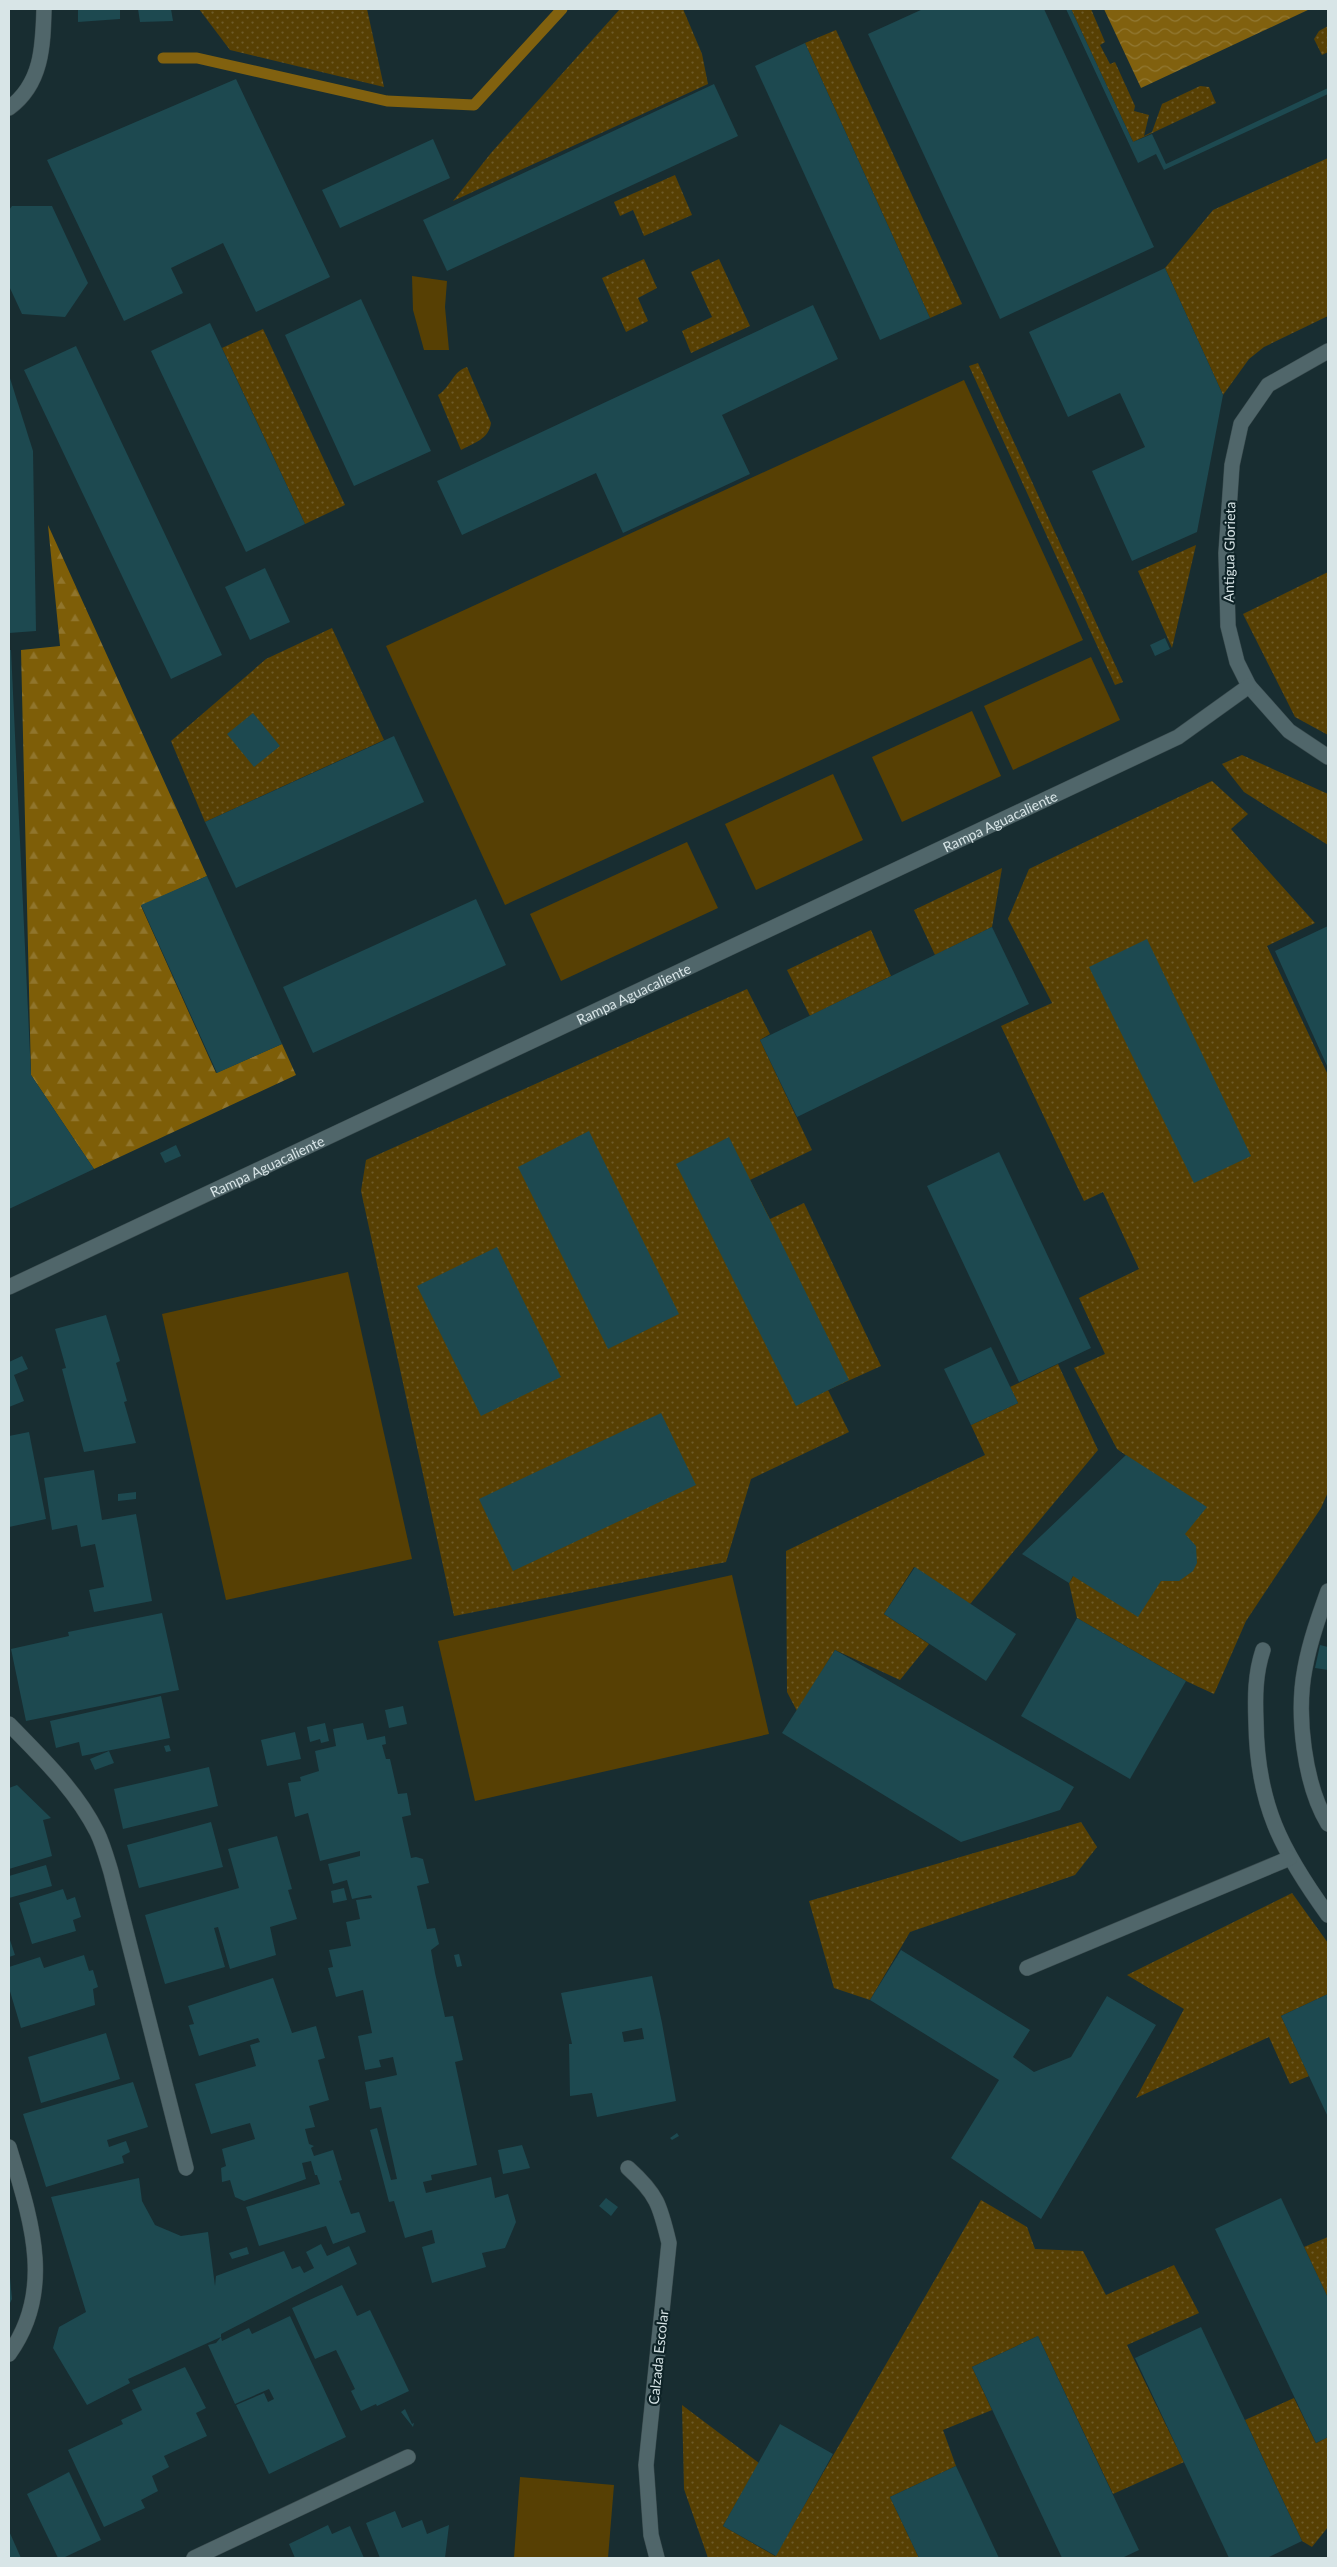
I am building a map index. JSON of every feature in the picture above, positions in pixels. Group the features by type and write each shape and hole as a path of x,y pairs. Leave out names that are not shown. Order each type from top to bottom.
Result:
{"street":[{"path":"9,108 18,101 34,80 43,47 44,9"},
{"name":"Antigua Glorieta","path":"1328,351 1268,385 1241,424 1232,465 1226,553 1228,626 1237,662 1249,686 1289,731 1328,757"},
{"name":"Rampa Aguacaliente","path":"9,1287 1178,737 1249,686"},
{"path":"1328,1591 1312,1639 1305,1670 1302,1705 1308,1770 1317,1802 1328,1824"},
{"path":"1263,1650 1256,1670 1257,1765 1264,1797 1273,1824 1290,1858 1327,1910"},
{"path":"9,1724 50,1766 78,1800 98,1833 111,1872 186,2168"},
{"path":"1027,1968 1290,1858"},
{"path":"9,2148 29,2212 34,2245 36,2284 31,2314 9,2354"},
{"name":"Calzada Escolar","path":"628,2168 648,2186 661,2207 669,2242 646,2465 651,2535 657,2558"},
{"path":"194,2558 408,2457"}],"shaded area":[{"path":"199,9 367,9 384,87 230,50"},
{"path":"620,9 683,9 702,54 708,84 453,201 491,153"},
{"path":"1071,9 1091,9 1105,42 1100,45 1110,64 1115,62 1135,106 1134,111 1149,115 1144,136 1152,132 1162,104 1200,86 1209,87 1216,103 1133,142"},
{"path":"1328,26 1328,52 1322,55 1314,39 1319,31"},
{"path":"836,30 962,304 930,318 805,43"},
{"path":"1328,158 1328,316 1264,347 1249,359 1223,395 1165,268 1213,210"},
{"path":"675,175 692,215 644,236 633,210 620,216 614,202"},
{"path":"644,259 657,288 638,298 648,321 626,332 602,278"},
{"path":"719,259 750,326 691,353 682,331 712,317 691,272"},
{"path":"412,276 447,281 445,307 449,350 424,350 413,310"},
{"path":"263,329 345,505 305,524 222,348"},
{"path":"978,363 1123,682 1115,685 969,366"},
{"path":"467,367 491,423 484,437 461,450 438,395 458,372"},
{"path":"964,380 1083,640 505,905 386,646"},
{"path":"1196,545 1172,648 1138,571"},
{"path":"1328,572 1328,735 1295,717 1243,614"},
{"path":"332,628 384,740 205,822 171,741 266,659"},
{"path":"1091,657 1120,720 1013,770 984,706"},
{"path":"972,711 1001,776 902,822 872,757"},
{"path":"1242,755 1328,794 1328,845 1244,792 1222,764"},
{"path":"833,774 863,840 756,890 725,824"},
{"path":"1212,781 1248,814 1231,829 1315,923 1267,946 1328,1075 1328,1492 1321,1508 1246,1621 1214,1694 1186,1681 1077,1618 1069,1583 1141,1466 1117,1449 1074,1368 1105,1354 1079,1298 1139,1269 1103,1192 1084,1201 1001,1026 1052,1003 1008,919 1029,869"},
{"path":"687,842 718,908 561,981 530,914"},
{"path":"1002,868 992,927 935,955 914,910"},
{"path":"871,930 891,976 810,1016 787,970"},
{"path":"747,989 770,1034 760,1040 812,1150 750,1180 770,1219 804,1203 881,1366 828,1390 849,1432 751,1479 726,1562 454,1616 361,1191 366,1160"},
{"path":"348,1272 412,1559 226,1600 162,1314"},
{"path":"1058,1364 1098,1450 970,1604 914,1567 884,1614 929,1644 900,1680 835,1650 797,1711 787,1692 786,1551 985,1455 971,1425 1018,1403 1010,1387"},
{"path":"732,1575 769,1734 475,1801 438,1641"},
{"path":"1081,1822 1097,1847 1075,1875 910,1932 870,2000 834,1988 809,1901"},
{"path":"1292,1893 1328,1943 1328,1994 1281,2016 1309,2076 1290,2084 1269,2037 1136,2098 1184,2009 1127,1975"},
{"path":"981,2200 1027,2227 1035,2249 1083,2251 1106,2295 1174,2265 1199,2313 1127,2345 1184,2462 1113,2494 1038,2336 972,2367 992,2410 943,2430 956,2466 890,2497 919,2558 708,2558 684,2489 682,2405 759,2463 723,2526 775,2556"},
{"path":"1328,2237 1328,2298 1304,2247"},
{"path":"1294,2398 1316,2443 1328,2437 1328,2527 1312,2547 1302,2541 1245,2420"},
{"path":"520,2477 614,2485 608,2558 514,2558"}],"green space":[{"path":"48,525 207,876 141,906 216,1073 282,1044 296,1075 94,1169 31,1075 21,650 60,646"}],"water":[{"path":"1104,9 1310,9 1141,88"}],"building":[{"path":"78,9 120,9 120,19 78,22"},
{"path":"138,9 171,9 173,21 140,22"},
{"path":"923,9 1044,9 1154,247 1000,319 868,34"},
{"path":"1066,9 1071,9 1133,142 1152,134 1166,164 1328,88 1328,94 1164,170 1156,154 1138,163"},
{"path":"805,43 930,318 880,340 755,66"},
{"path":"236,79 330,277 256,312 223,243 171,268 183,293 124,321 47,160"},
{"path":"714,84 738,136 447,271 423,220"},
{"path":"433,139 450,178 340,228 322,190"},
{"path":"12,206 52,206 88,283 65,317 22,314 9,286 9,210"},
{"path":"1165,268 1223,395 1197,532 1132,561 1092,471 1145,447 1120,393 1068,417 1029,332"},
{"path":"361,299 431,451 354,486 285,335"},
{"path":"813,305 838,359 722,415 750,474 623,533 596,473 462,535 437,481"},
{"path":"210,323 305,524 246,552 151,351"},
{"path":"76,346 222,655 171,679 24,370"},
{"path":"9,375 33,451 36,631 9,633"},
{"path":"265,568 290,622 250,640 225,587"},
{"path":"1165,638 1170,649 1155,656 1150,645"},
{"path":"9,650 11,650 31,1075 94,1169 9,1209"},
{"path":"253,713 280,746 254,767 227,734"},
{"path":"394,736 424,802 236,888 205,822"},
{"path":"207,876 282,1044 217,1073 141,905"},
{"path":"476,899 506,965 313,1053 283,987"},
{"path":"1328,926 1328,1068 1275,951"},
{"path":"992,927 1029,1004 797,1117 760,1040"},
{"path":"1147,939 1251,1156 1194,1183 1089,967"},
{"path":"589,1131 679,1314 608,1349 518,1167"},
{"path":"729,1137 849,1380 796,1406 676,1164"},
{"path":"176,1145 181,1156 165,1163 160,1153"},
{"path":"999,1152 1091,1348 1019,1382 927,1186"},
{"path":"497,1247 561,1377 481,1416 417,1286"},
{"path":"106,1315 120,1361 116,1363 127,1401 124,1402 136,1443 84,1452 62,1369 66,1368 55,1329"},
{"path":"991,1347 1018,1403 971,1425 944,1369"},
{"path":"22,1356 28,1369 14,1375 24,1401 9,1407 9,1362"},
{"path":"661,1413 696,1485 513,1571 479,1499"},
{"path":"29,1432 46,1519 9,1527 9,1436"},
{"path":"1126,1455 1207,1507 1185,1534 1196,1546 1197,1563 1193,1571 1179,1581 1161,1581 1138,1617 1073,1576 1069,1583 1022,1554"},
{"path":"94,1470 102,1520 136,1514 152,1601 94,1612 89,1590 104,1587 95,1544 81,1547 77,1525 52,1530 44,1478"},
{"path":"136,1492 136,1499 118,1501 118,1494"},
{"path":"915,1567 1016,1634 986,1681 884,1614"},
{"path":"162,1613 179,1690 26,1721 11,1649 69,1636 68,1632"},
{"path":"1077,1618 1186,1681 1130,1779 1021,1716"},
{"path":"1320,1645 1328,1647 1328,1670 1315,1668"},
{"path":"835,1650 1074,1787 1060,1810 961,1842 782,1733"},
{"path":"161,1696 170,1738 82,1756 79,1742 56,1748 50,1721"},
{"path":"403,1706 407,1724 389,1728 385,1710"},
{"path":"325,1723 329,1741 321,1743 320,1739 310,1742 307,1727"},
{"path":"363,1723 367,1740 385,1736 386,1744 382,1745 386,1759 390,1759 398,1794 407,1793 411,1815 402,1817 411,1858 423,1859 429,1883 417,1886 427,1929 435,1928 439,1944 431,1950 435,1973 445,2017 453,2016 463,2060 455,2062 477,2165 431,2175 432,2180 423,2182 426,2193 491,2177 495,2198 508,2194 516,2222 505,2248 482,2253 486,2267 432,2283 422,2247 435,2243 432,2230 405,2238 394,2201 389,2202 370,2130 377,2128 391,2180 397,2179 381,2107 370,2109 365,2082 397,2075 393,2057 379,2060 381,2067 365,2070 358,2036 372,2033 363,1990 336,1997 328,1968 333,1967 329,1950 351,1946 346,1922 360,1919 356,1900 372,1898 371,1895 352,1899 347,1880 333,1884 328,1864 360,1856 360,1851 320,1861 308,1813 295,1817 288,1783 301,1781 300,1777 319,1771 315,1751 336,1746 333,1729"},
{"path":"295,1732 301,1759 267,1766 261,1740"},
{"path":"169,1745 171,1751 166,1752 164,1746"},
{"path":"109,1751 114,1763 95,1770 90,1759"},
{"path":"209,1767 218,1806 123,1829 114,1789"},
{"path":"17,1785 51,1818 43,1820 52,1856 9,1869 9,1788"},
{"path":"211,1822 223,1867 139,1888 127,1845"},
{"path":"277,1836 292,1889 288,1890 297,1919 270,1927 276,1955 230,1969 218,1927 214,1928 225,1967 165,1984 145,1915 239,1888 228,1849"},
{"path":"46,1865 52,1886 9,1898 9,1876"},
{"path":"344,1888 347,1900 333,1903 331,1891"},
{"path":"63,1889 67,1900 75,1897 81,1917 73,1920 76,1931 32,1944 19,1903"},
{"path":"9,1937 15,1955 9,1957"},
{"path":"901,1950 1030,2030 1013,2057 1034,2072 1071,2057 1107,1996 1156,2025 1041,2219 951,2158 999,2080 870,2000"},
{"path":"459,1954 462,1966 457,1967 454,1955"},
{"path":"84,1955 89,1971 93,1970 98,1987 93,1989 95,2005 21,2028 9,1988 9,1967 40,1957 44,1968"},
{"path":"652,1976 676,2101 597,2117 592,2093 570,2096 569,2044 572,2044 561,1993","holes":["642,2028 644,2039 624,2042 622,2032"]},
{"path":"273,1978 292,2033 316,2026 325,2058 318,2060 329,2100 309,2106 315,2127 305,2129 309,2144 314,2146 311,2148 314,2156 333,2150 342,2180 339,2181 351,2214 359,2212 366,2232 333,2244 326,2226 259,2246 246,2207 320,2184 317,2175 315,2175 311,2161 302,2163 306,2179 244,2201 235,2197 230,2180 222,2182 221,2168 226,2166 222,2149 255,2139 250,2123 211,2134 195,2084 256,2066 250,2045 260,2042 258,2038 199,2056 189,2025 194,2024 188,2006"},
{"path":"1328,1994 1328,2117 1281,2016"},
{"path":"106,2033 120,2079 41,2103 28,2057"},
{"path":"133,2082 148,2127 107,2140 109,2147 126,2141 130,2152 122,2156 124,2163 46,2187 23,2114"},
{"path":"677,2133 679,2136 672,2140 670,2138"},
{"path":"522,2145 530,2168 503,2174 498,2150"},
{"path":"139,2178 142,2201 155,2225 181,2236 208,2232 215,2286 216,2276 284,2251 292,2269 300,2266 304,2273 314,2268 306,2252 321,2244 327,2256 349,2246 357,2264 221,2334 221,2337 128,2379 130,2383 87,2405 53,2348 59,2327 86,2312 51,2197"},
{"path":"606,2198 618,2207 611,2216 599,2206"},
{"path":"1281,2198 1328,2298 1328,2437 1316,2443 1215,2229"},
{"path":"247,2247 249,2254 232,2259 229,2253"},
{"path":"9,2267 12,2299 9,2305"},
{"path":"342,2285 357,2316 370,2310 409,2391 377,2406 376,2404 361,2411 351,2391 355,2389 336,2350 315,2359 292,2308"},
{"path":"290,2316 346,2437 269,2474 236,2405 264,2393 268,2402 274,2399 269,2389 235,2404 208,2345 216,2343 221,2337 222,2341 249,2328 252,2334"},
{"path":"1201,2327 1302,2541 1267,2558 1229,2558 1135,2358"},
{"path":"1038,2336 1139,2550 1122,2558 1062,2558 972,2367"},
{"path":"185,2367 206,2408 196,2413 207,2436 164,2456 169,2467 152,2476 158,2491 141,2500 145,2508 104,2527 68,2450 123,2424 121,2420 142,2410 132,2390"},
{"path":"405,2409 412,2424 414,2423 413,2427 401,2412"},
{"path":"780,2424 833,2454 776,2556 723,2526"},
{"path":"956,2466 999,2558 919,2558 890,2497"},
{"path":"69,2472 101,2540 63,2558 58,2558 27,2494"},
{"path":"395,2511 402,2528 422,2520 427,2534 449,2525 445,2558 380,2558 366,2523"},
{"path":"328,2525 332,2534 350,2526 364,2558 295,2558 289,2544"},
{"path":"9,2531 21,2558 9,2558"}],"waterway":[{"path":"163,58 197,58 387,101 474,105 562,9"}]}
